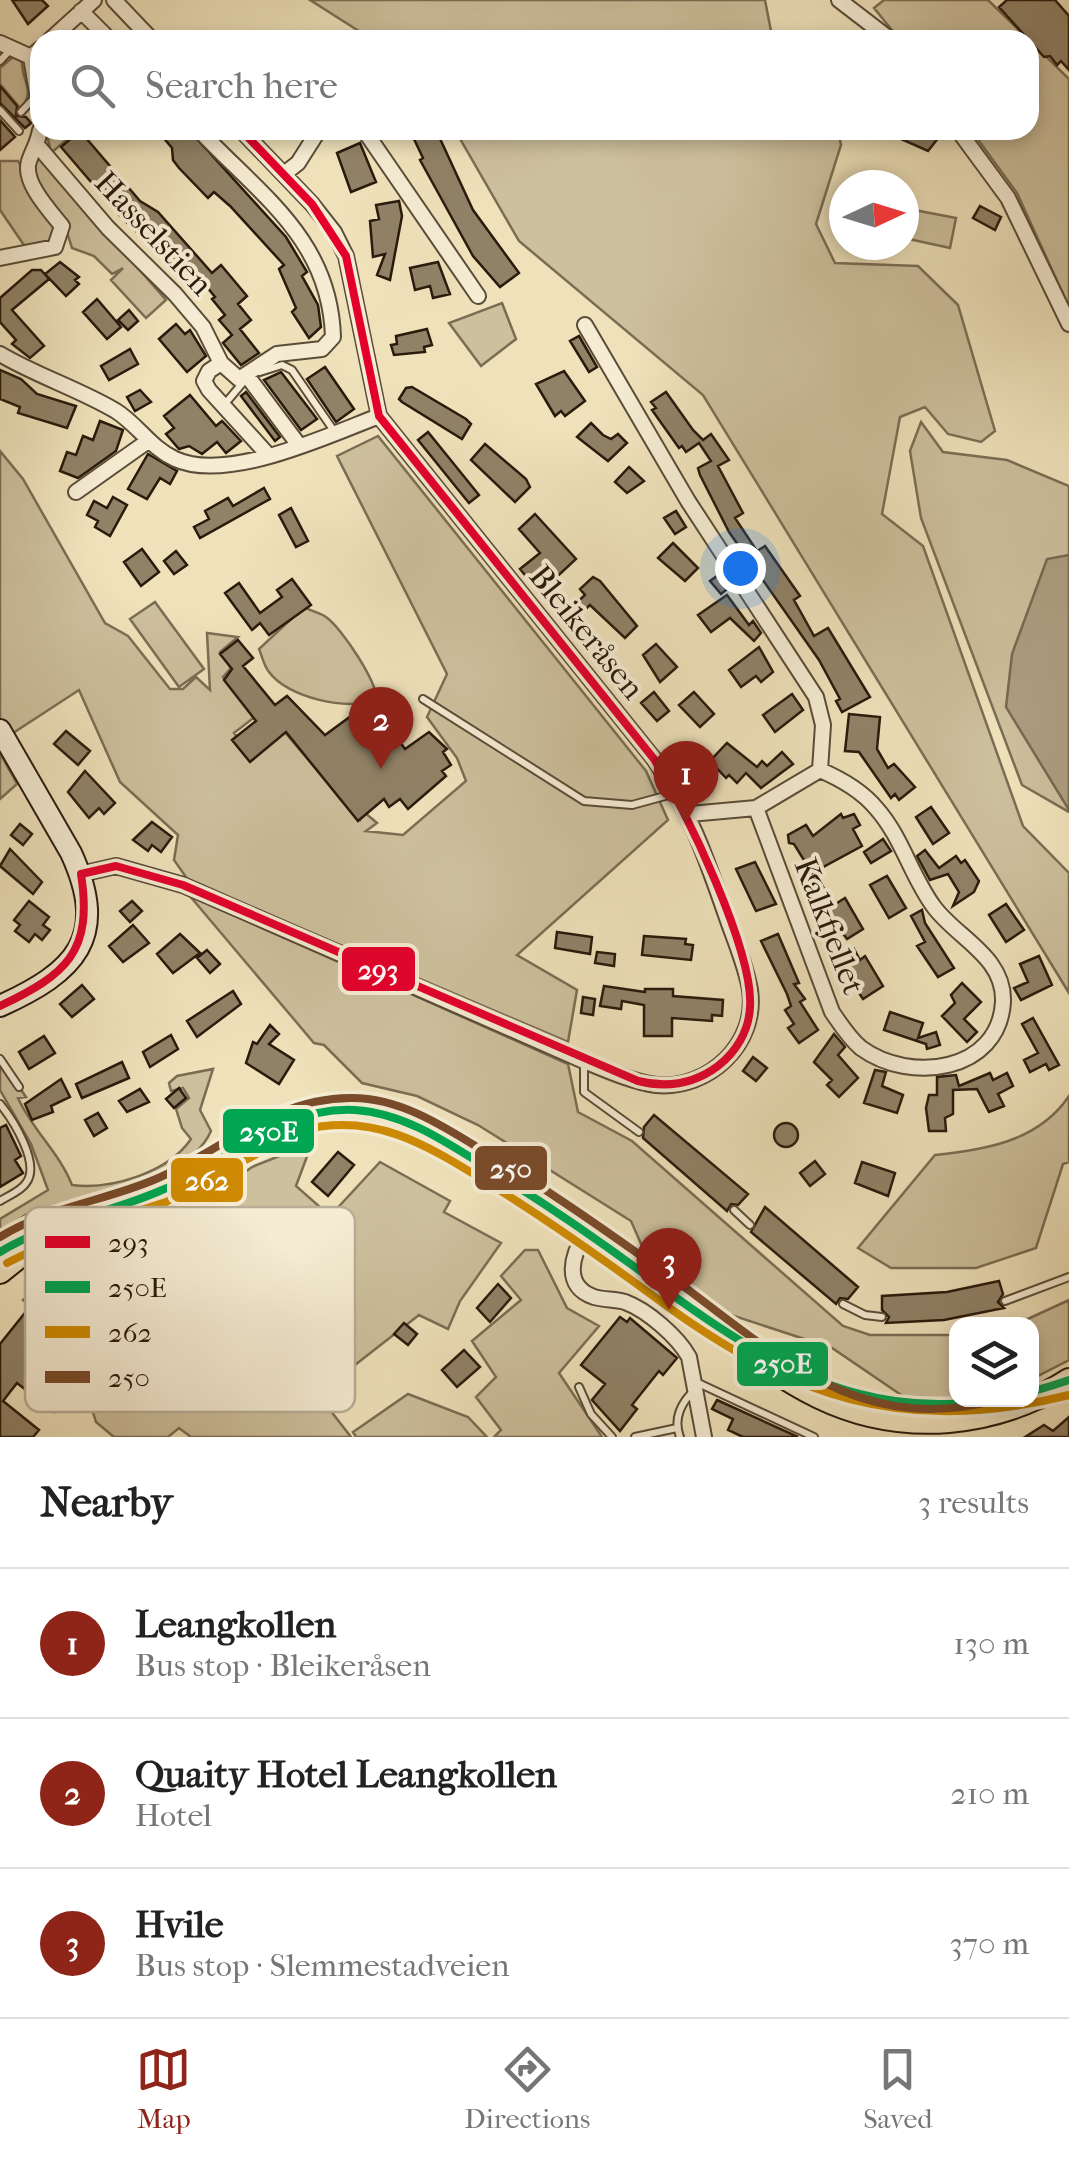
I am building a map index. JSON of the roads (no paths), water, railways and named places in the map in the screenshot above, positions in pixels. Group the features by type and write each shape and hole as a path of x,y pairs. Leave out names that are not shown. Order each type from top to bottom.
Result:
{"main road":[{"path":"0,730 80,874 86,918 72,962 43,987 0,1006"},
{"path":"107,1207 164,1190 288,1120 356,1110 427,1132 586,1233 777,1374 844,1409 900,1422 963,1419 1018,1407 1069,1380"},
{"path":"0,1252 25,1236"},
{"path":"0,1272 25,1253"}],"street":[{"path":"61,30 94,0"},
{"path":"114,0 142,30"},
{"path":"838,0 878,30"},
{"path":"81,12 100,30"},
{"path":"0,258 55,247 62,236 62,226 29,177 27,164 38,140"},
{"name":"Hasselstien","path":"41,140 108,228 175,294 202,328 221,363"},
{"path":"209,140 308,244 332,320 333,337 322,349 276,354 248,376 231,375 221,363 208,372 204,381 269,456"},
{"name":"Bleikeråsen","path":"80,874 116,866 183,885 584,1061 652,1085 671,1086 711,1072 740,1042 748,1020 751,993 690,814 678,793 379,416 346,256 334,232 251,140"},
{"path":"284,174 298,163 313,140"},
{"path":"371,140 478,296"},
{"path":"965,140 1008,198 1069,324"},
{"path":"586,326 688,501 816,697 823,725 820,770 756,808 690,814"},
{"path":"0,354 116,411 174,459 210,468 243,465 379,416"},
{"path":"248,376 298,444"},
{"path":"76,492 148,441"},
{"name":"Kalkfjellet","path":"756,808 817,972 845,1032 872,1055 898,1065 924,1068 958,1062 982,1051 996,1035 1004,998 991,962 934,908 876,808 852,786 820,770"},
{"path":"586,1233 572,1260 580,1289 628,1303 683,1347 695,1385 704,1437"}],"lane":[{"path":"0,61 7,45"},
{"path":"22,112 30,103"},
{"path":"0,110 18,131"},
{"path":"223,406 248,376 282,366 292,370 334,431"},
{"path":"423,699 584,801 632,806 678,793"},
{"path":"0,1059 19,1088"},
{"path":"584,1061 584,1092 639,1132"},
{"path":"0,1104 30,1161 25,1186 0,1201"},
{"path":"734,1210 750,1225"},
{"path":"1005,1302 1069,1277"},
{"path":"843,1304 866,1315 882,1317"},
{"path":"680,1437 676,1428 685,1399 695,1385 814,1437"},
{"path":"580,1387 591,1414 612,1437"},
{"path":"635,1437 676,1428"}],"place":[{"name":"Quaity Hotel Leangkollen","path":"381,769"},
{"name":"Leangkollen","path":"686,823"},
{"name":"Hvile","path":"669,1310"}]}
